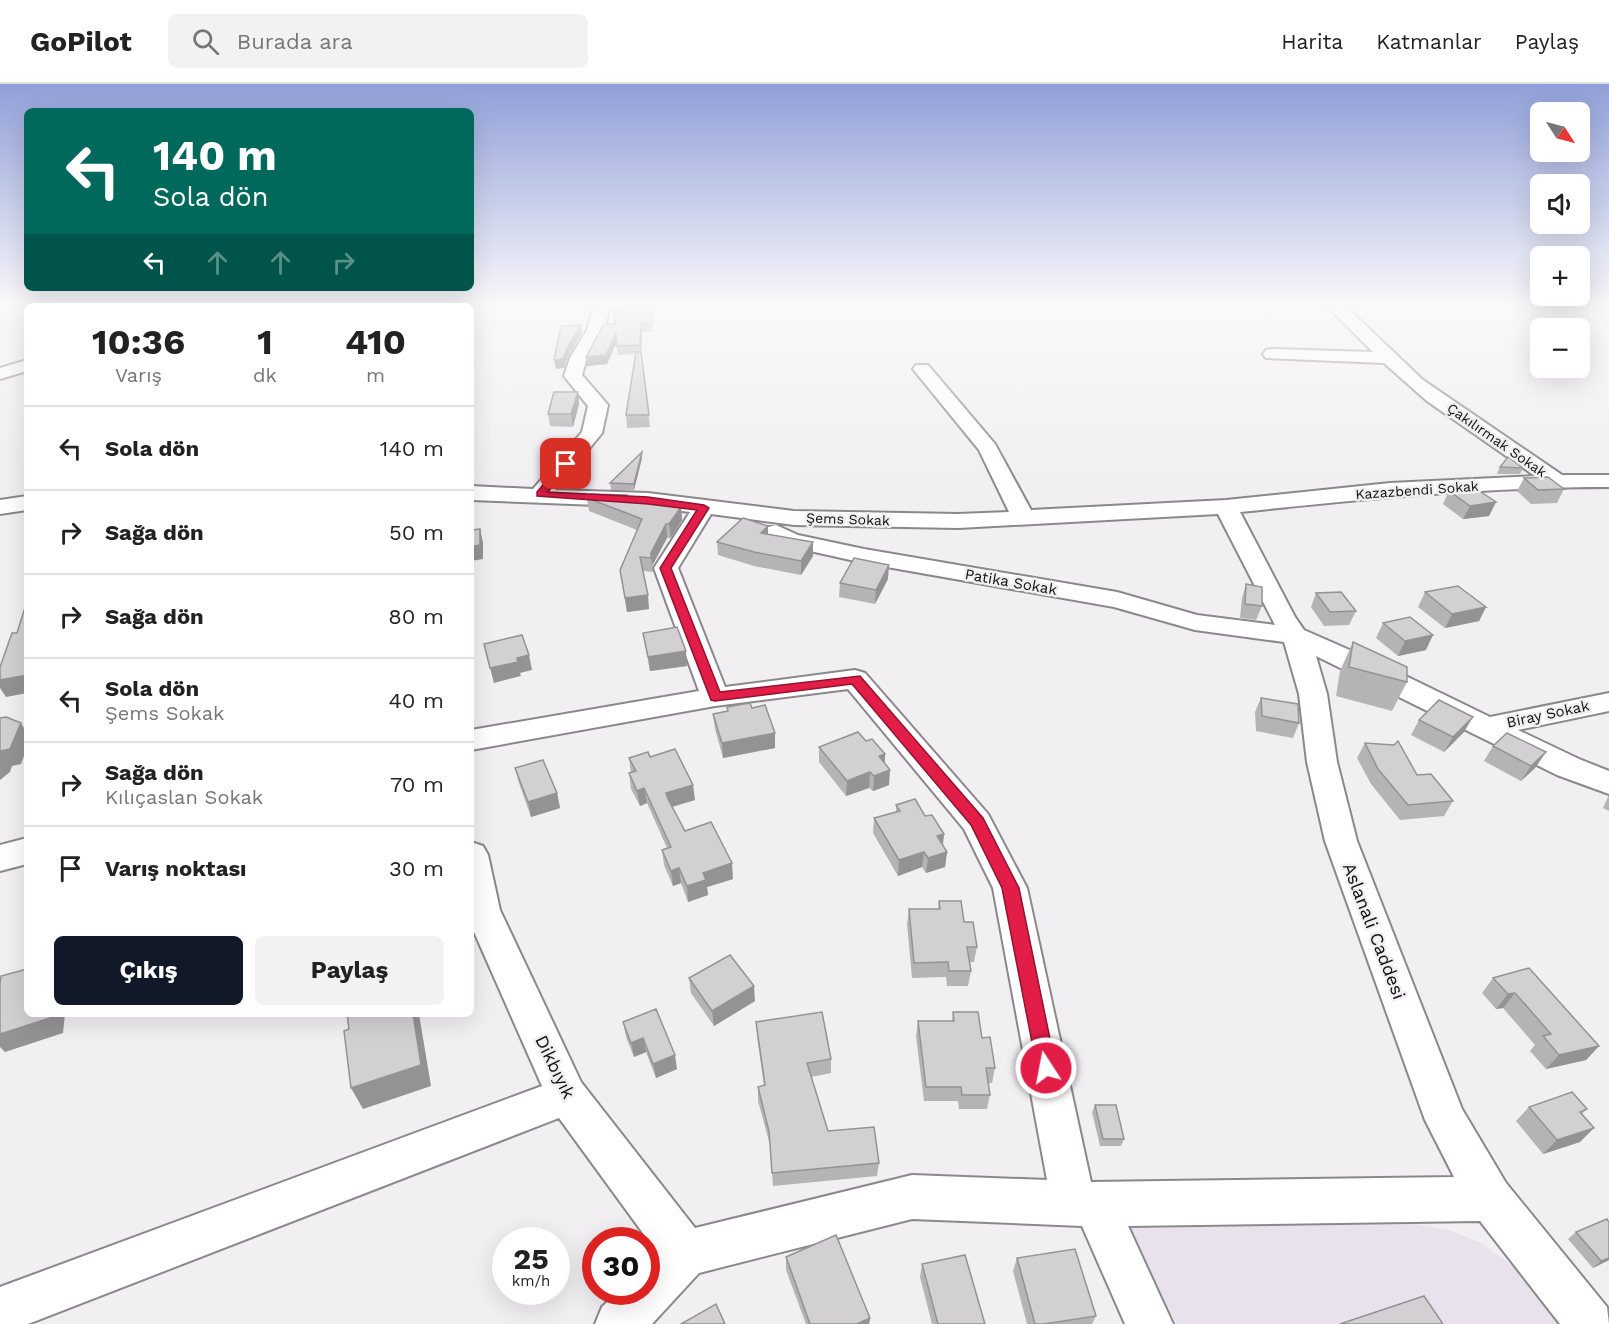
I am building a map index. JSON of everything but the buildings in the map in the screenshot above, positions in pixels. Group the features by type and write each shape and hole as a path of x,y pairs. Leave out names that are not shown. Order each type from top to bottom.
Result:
{"street":[{"path":"540,494 592,433 598,405 573,376 576,360"},
{"name":"Çakılırmak Sokak","path":"1390,360 1418,385 1557,481"},
{"path":"0,374 24,366"},
{"path":"922,369 988,448 1024,518"},
{"name":"Kazazbendi Sokak","path":"1226,507 1390,490 1557,481 1609,481"},
{"name":"Şems Sokak","path":"474,493 648,500 794,518 902,520 1024,518 1226,507"},
{"path":"0,507 24,503"},
{"name":"Aslanali Caddesi","path":"1226,507 1294,636 1305,662 1313,694 1322,762 1341,842 1446,1120 1490,1199 1590,1324"},
{"path":"704,508 666,568 715,697"},
{"name":"Patika Sokak","path":"733,511 791,540 864,556 1117,600 1195,622 1294,636 1366,668 1568,767 1609,783"},
{"path":"474,739 715,697 855,679 977,822 1010,888 1084,1203 1149,1324"},
{"name":"Biray Sokak","path":"1487,727 1609,702"},
{"path":"0,858 24,852"},
{"name":"Dikbıyık","path":"474,870 482,910 567,1096 686,1253"},
{"path":"0,1311 567,1096"},
{"path":"619,1324 686,1253 912,1197 1084,1203 1490,1199"}],"shaded area":[{"path":"1416,1224 1449,1230 1481,1243 1520,1271 1559,1324 1174,1324 1126,1228"}],"route":[{"path":"566,464 540,494 648,500 704,508 666,568 715,697 855,679 977,822 1010,888 1046,1068"}]}
